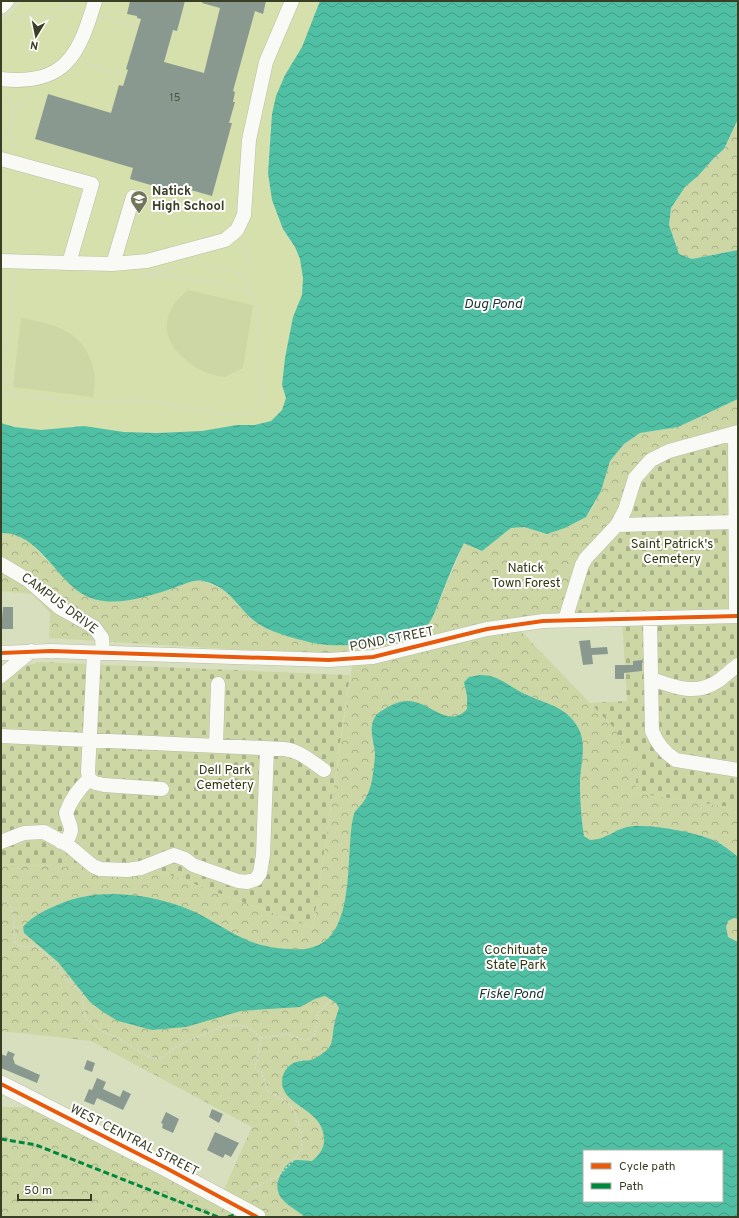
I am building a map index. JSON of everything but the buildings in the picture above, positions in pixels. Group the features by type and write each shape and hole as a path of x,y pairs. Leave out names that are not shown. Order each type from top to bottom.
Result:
{"main road":[{"name":"WEST CENTRAL STREET","path":"1,1084 173,1172 256,1217"}],"street":[{"path":"1,7 7,1"},
{"path":"1,261 113,264 147,261 225,240 237,230 244,215 249,140 266,62 292,1"},
{"path":"1,79 17,80 42,78 59,69 75,53 84,36 93,7"},
{"path":"1,158 92,184 69,263"},
{"path":"113,264 133,197"},
{"path":"565,620 584,562 617,525 625,510 636,478 651,460 669,451 736,433 737,616"},
{"path":"617,525 737,522"},
{"name":"CAMPUS DRIVE","path":"1,564 28,580 60,608 94,626 102,638 89,741 89,779"},
{"name":"POND STREET","path":"1,653 31,651 303,660 345,659 373,657 487,629 565,620 737,616"},
{"path":"650,619 652,731 655,740 668,755 684,763 738,770"},
{"path":"1,676 31,651"},
{"path":"652,679 678,688 689,690 700,689 715,683 738,665"},
{"path":"216,746 218,684"},
{"path":"1,736 295,750 306,756 324,770"},
{"path":"1,842 34,831 44,832 77,851 93,866 100,869 127,870 141,868 174,855 185,859 193,865 238,881 248,882 256,879 260,873 264,855 267,749"},
{"path":"61,842 67,840 72,826 66,813 68,807 76,792 89,779 104,785 162,789"}],"path":[{"path":"66,1 67,6"},
{"path":"12,19 29,15 53,16 67,6 93,7 138,27"},
{"path":"84,63 126,76"},
{"path":"6,96 11,102 14,111"},
{"path":"2,142 9,129 14,111 29,97"},
{"path":"9,129 15,146"},
{"path":"240,237 246,256 246,268 242,276"},
{"path":"1,390 9,395 70,401 148,400 230,416 254,412 261,402 256,299 251,293 250,285 242,276 229,269 210,268 198,261 146,275"},
{"path":"16,395 6,380 8,336 12,333 14,271 21,272"},
{"path":"131,274 175,275 215,282 251,293"},
{"path":"1,382 6,380"},
{"path":"1,898 7,902 14,911 14,941 22,947 35,946 47,954 68,981 82,993 85,1018 105,1033 116,1037 151,1058 161,1058 179,1045 223,1026 242,1025 251,1029 261,1038"},
{"path":"261,1038 288,1034 306,1041 314,1036 318,1019 317,1014 331,1000"},
{"path":"244,1198 250,1190 278,1176 292,1162 301,1149 302,1137 295,1113 290,1105 268,1091 262,1073 255,1068 261,1038"}],"shaded area":[{"name":"Natick High School","path":"23,1 320,1 302,47 285,75 276,96 272,114 268,155 272,200 283,229 295,247 300,259 303,278 302,295 293,317 285,358 282,385 286,398 282,410 271,421 255,425 237,425 202,431 157,433 124,432 84,426 41,430 13,427 1,423 1,22"}],"green space":[{"path":"738,119 738,250 692,259 679,254 669,225 671,208 685,187 724,149"},
{"path":"188,290 253,305 243,368 225,377 212,374 196,368 177,352 171,343 168,334 168,316 172,307"},
{"path":"21,318 58,327 77,339 90,358 95,375 93,397 13,387"},
{"name":"Fiske Pond","path":"738,399 738,429 668,448 626,493 608,531 559,620 515,625 614,728 638,763 635,793 729,807 738,815 738,1217 257,1217 221,1196 252,1127 91,1041 1,1031 1,864 156,870 313,928 353,659 243,659 244,650 49,638 50,613 32,594 1,591 1,533 15,534 22,537 32,545 71,585 86,596 104,600 135,598 165,591 194,581 203,581 220,588 235,599 249,617 263,627 319,644 334,645 395,640 434,614 464,543 502,536 511,528 524,527 547,534 565,528 586,517 594,505 610,461 624,444 640,433 678,427"},
{"name":"Saint Patrick's Cemetery","path":"738,429 738,815 729,807 634,793 614,728 590,703 627,701 622,619 559,620 640,465"},
{"name":"Dell Park Cemetery","path":"40,662 350,675 313,928 156,870 1,864 1,683 21,667"},
{"path":"1,1107 29,1107 242,1217 1,1217"}],"water":[{"name":"Dug Pond","path":"320,1 738,1 738,119 724,149 685,187 671,208 669,225 679,254 692,259 738,250 738,399 678,427 640,433 624,444 610,461 601,491 586,517 565,528 547,534 524,527 511,528 482,551 464,543 427,626 419,632 407,637 359,645 319,644 274,631 254,621 229,594 222,589 203,581 192,582 130,600 96,600 75,589 36,548 26,540 14,535 1,533 1,423 14,427 41,430 84,426 124,432 157,433 202,431 237,425 255,425 271,421 282,410 286,398 282,385 285,358 293,317 302,295 303,278 300,259 295,247 283,229 272,200 268,173 272,114 276,96 285,75 302,47"},
{"name":"Fiske Pond","path":"480,675 499,679 527,695 561,710 566,713 576,724 580,732 583,747 580,781 581,815 584,836 590,840 605,837 627,827 659,827 696,834 715,841 738,857 738,919 734,918 728,921 726,927 728,937 738,942 738,1217 305,1217 289,1206 279,1195 277,1187 279,1178 286,1166 293,1161 312,1161 315,1159 322,1148 324,1138 318,1121 286,1094 283,1088 282,1078 286,1070 292,1064 312,1059 328,1049 332,1041 334,1024 339,1008 336,1003 325,996 315,999 300,1007 241,1011 186,1027 152,1030 118,1021 103,1012 90,1002 58,962 24,933 23,927 31,919 57,905 78,898 114,894 132,895 169,902 201,915 242,938 276,948 303,949 310,948 326,941 336,928 343,910 347,890 351,829 354,814 366,798 372,780 375,753 372,726 375,717 379,712 390,706 407,701 415,702 445,715 460,715 467,709 467,696 464,682 469,677"}],"marked path":[{"path":"1,1139 36,1145 218,1217"},
{"path":"228,1217 234,1215"}],"cycle path":[{"path":"1,653 51,651 329,660 373,657 487,629 543,621 738,616"},
{"path":"1,1084 166,1168 257,1217"}],"place":[{"name":"Natick High School","path":"139,214"}],"park label":[{"name":"Natick Town Forest","path":"526,576"},
{"name":"Cochituate State Park","path":"516,958"}]}
